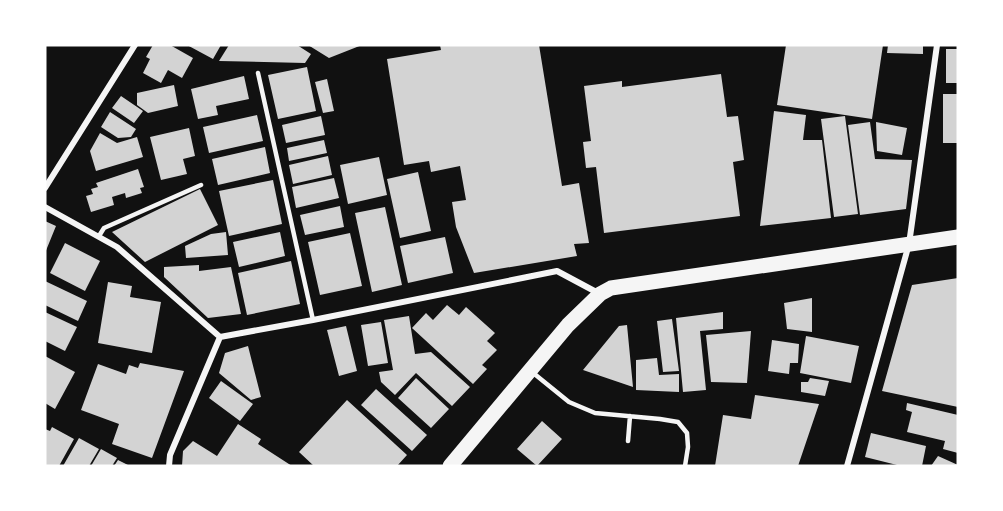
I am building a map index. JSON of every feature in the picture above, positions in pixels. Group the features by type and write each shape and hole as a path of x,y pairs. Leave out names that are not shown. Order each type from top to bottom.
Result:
{"main road":[{"path":"450,466 568,325 600,294 611,288 958,237"}],"street":[{"path":"45,188 135,45"},
{"path":"847,466 909,244 937,45"},
{"path":"45,207 117,247 220,337"},
{"path":"220,337 557,271 600,294"},
{"path":"169,466 170,455 220,337"}],"lane":[{"path":"258,73 313,320"},
{"path":"99,236 104,228 201,185"},
{"path":"530,371 569,402 595,413 678,422 687,432 688,447 685,466"},
{"path":"628,441 630,416"}],"building":[{"path":"153,45 170,45 193,58 182,78 168,70 161,83 143,73 150,59 146,57"},
{"path":"187,45 221,45 213,59"},
{"path":"229,45 297,45 311,54 305,63 219,61"},
{"path":"308,45 362,45 329,58"},
{"path":"440,45 539,45 562,186 579,183 589,243 574,244 577,256 474,273 456,227 452,202 466,200 460,166 431,172 429,161 404,165 387,59 441,50"},
{"path":"786,45 883,45 872,119 777,105"},
{"path":"888,45 923,45 923,54 887,53"},
{"path":"946,49 958,49 958,83 946,83"},
{"path":"307,67 316,111 278,119 268,75"},
{"path":"721,74 727,117 738,116 744,160 733,162 740,216 604,233 596,167 586,168 583,142 591,141 584,86 622,81 622,87"},
{"path":"244,76 249,99 216,106 218,115 198,119 191,89"},
{"path":"327,79 334,111 323,113 315,82"},
{"path":"174,85 178,106 148,113 137,105 137,93"},
{"path":"943,94 958,94 958,143 943,143"},
{"path":"121,96 143,111 134,123 112,108"},
{"path":"774,111 806,115 803,140 822,140 831,218 760,226"},
{"path":"110,112 136,129 131,137 118,138 101,127"},
{"path":"257,115 263,141 209,153 203,127"},
{"path":"321,116 325,135 286,143 282,125"},
{"path":"845,116 858,214 834,217 821,119"},
{"path":"870,122 875,159 912,160 906,209 860,215 848,125"},
{"path":"876,122 907,128 902,155 877,151"},
{"path":"189,128 195,156 183,159 187,174 161,180 150,137"},
{"path":"100,133 117,143 137,137 143,157 96,171 90,151"},
{"path":"324,140 327,153 289,161 287,148"},
{"path":"265,147 270,173 218,185 212,159"},
{"path":"328,156 332,175 293,184 289,165"},
{"path":"379,157 387,195 348,204 340,165"},
{"path":"138,169 144,187 140,188 142,193 126,198 125,193 112,197 114,205 91,212 86,196 93,194 91,189 98,187 96,183"},
{"path":"418,172 431,231 400,238 387,179"},
{"path":"334,178 339,198 296,208 292,187"},
{"path":"273,180 282,224 229,236 219,191"},
{"path":"200,189 218,225 145,262 112,232"},
{"path":"340,206 344,227 305,235 300,215"},
{"path":"385,207 402,285 372,292 355,213"},
{"path":"45,221 56,226 45,253"},
{"path":"226,232 228,255 186,258 185,246 211,234"},
{"path":"280,232 285,256 239,267 233,242"},
{"path":"350,233 362,286 320,295 308,242"},
{"path":"445,237 453,273 408,283 400,246"},
{"path":"65,243 100,261 85,291 50,273"},
{"path":"291,261 300,304 247,315 238,273"},
{"path":"199,265 199,271 231,267 241,314 208,318 164,277 164,267"},
{"path":"958,278 958,407 882,391 912,285"},
{"path":"45,281 87,301 78,321 45,305"},
{"path":"108,282 132,286 130,297 161,302 152,353 98,343"},
{"path":"812,298 812,332 787,329 784,303"},
{"path":"447,305 459,315 466,307 495,333 487,341 497,350 482,365 487,369 473,384 412,328 426,313 433,320"},
{"path":"45,312 77,327 65,351 45,341"},
{"path":"723,312 723,329 700,331 706,390 683,392 676,318"},
{"path":"409,316 415,354 431,352 470,387 452,406 416,373 395,395 381,382 379,372 393,370 384,320"},
{"path":"672,319 679,371 663,372 657,321"},
{"path":"381,322 388,363 368,366 361,325"},
{"path":"627,325 633,387 583,370 619,326"},
{"path":"346,326 357,371 339,376 327,330"},
{"path":"751,331 747,383 711,382 706,335"},
{"path":"806,336 859,346 851,383 800,373"},
{"path":"772,340 799,344 798,363 790,363 789,374 768,371"},
{"path":"248,346 261,397 251,400 219,373 225,353"},
{"path":"45,356 75,372 55,409 45,403"},
{"path":"657,358 659,375 679,374 679,392 636,390 636,360"},
{"path":"140,363 184,371 152,458 112,444 119,424 81,410 98,364 126,374 129,365 138,368"},
{"path":"416,378 449,409 431,428 398,398"},
{"path":"810,378 829,381 825,396 801,392 801,382 808,382"},
{"path":"221,381 253,404 240,421 209,398"},
{"path":"376,389 427,435 412,451 361,405"},
{"path":"755,395 819,404 798,466 715,466 723,415 751,419"},
{"path":"347,400 407,455 397,466 314,466 299,452"},
{"path":"907,403 958,415 958,453 943,449 945,441 907,432 912,412 906,410"},
{"path":"542,421 562,439 537,466 517,449"},
{"path":"238,424 261,439 258,444 292,466 182,466 183,451 193,441 217,456"},
{"path":"52,427 74,439 59,466 45,466 45,429 50,431"},
{"path":"871,433 926,446 922,466 901,466 865,457"},
{"path":"79,438 99,449 89,466 63,466"},
{"path":"101,449 117,458 112,466 91,466"},
{"path":"938,456 958,465 958,466 931,466"},
{"path":"118,460 130,466 114,466"}]}
